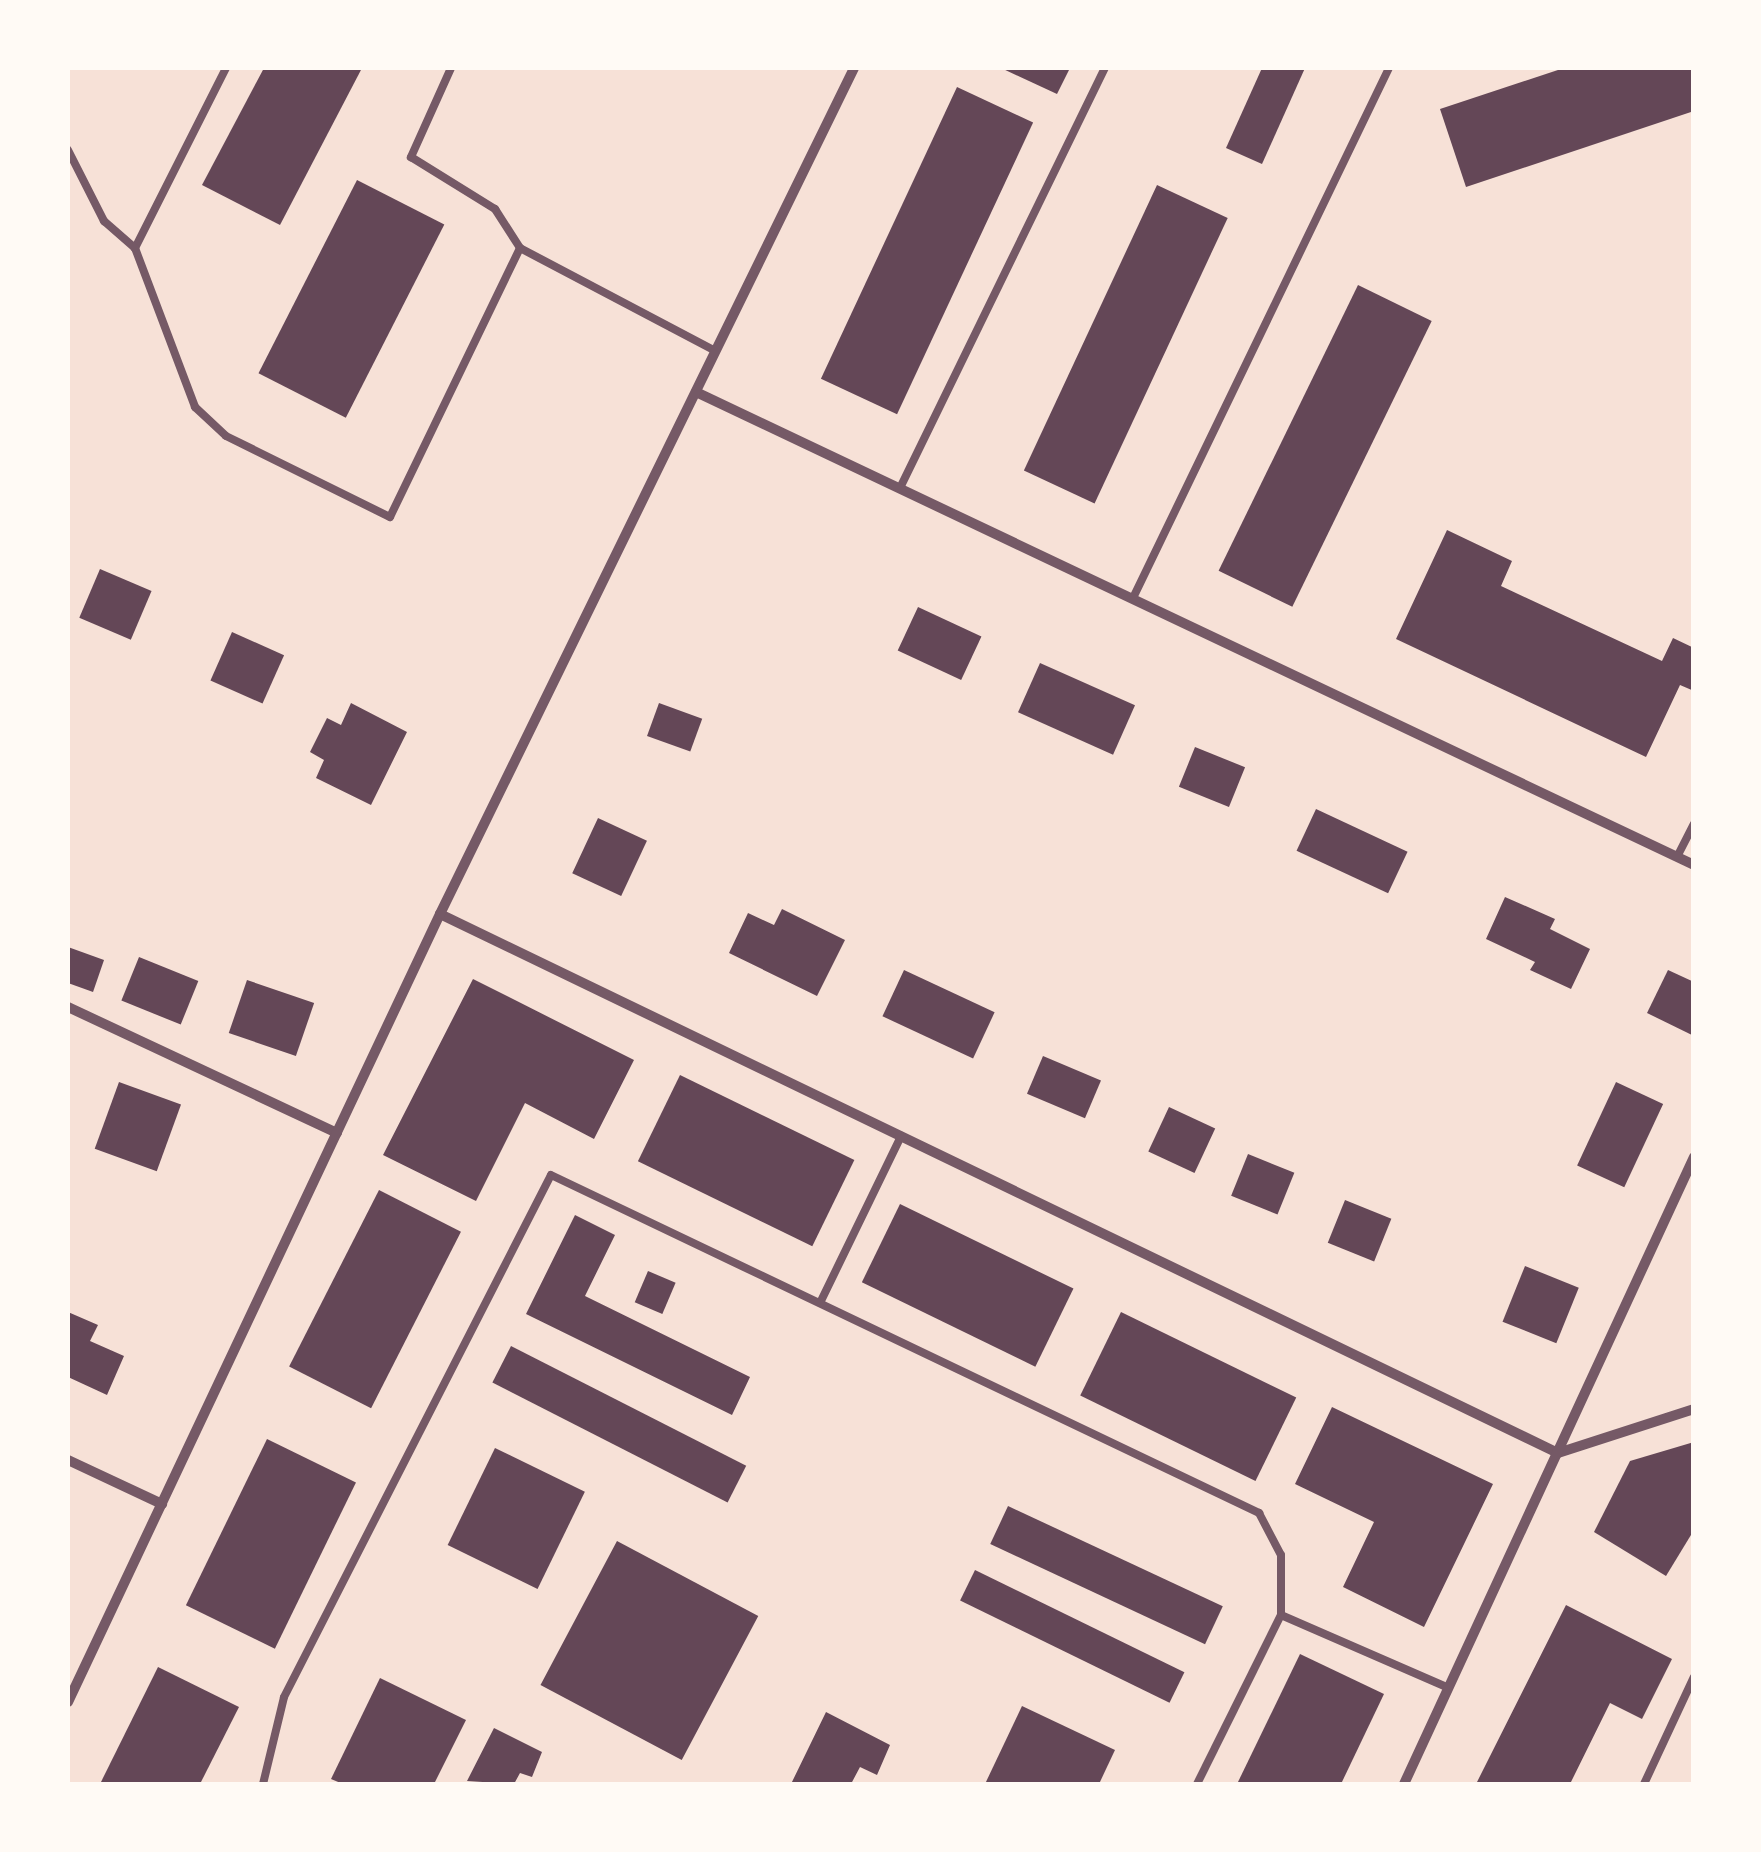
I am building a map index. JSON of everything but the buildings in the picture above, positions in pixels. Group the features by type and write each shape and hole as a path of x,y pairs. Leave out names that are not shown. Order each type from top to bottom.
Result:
{"street":[{"path":"68,1702 440,914 854,68"},
{"path":"696,392 1678,855 1694,866"},
{"path":"440,914 1558,1453 1694,1409"},
{"path":"68,1007 337,1133"},
{"path":"1404,1784 1694,1157"},
{"path":"68,1460 162,1504"}],"lane":[{"path":"134,248 226,68"},
{"path":"451,68 411,158 495,208 520,248 716,351"},
{"path":"900,488 1105,68"},
{"path":"1133,598 1390,68"},
{"path":"68,150 104,221 134,248 195,407 226,436 390,517 520,248"},
{"path":"1678,855 1694,824"},
{"path":"820,1304 902,1136"},
{"path":"263,1784 284,1697 551,1175 1259,1514 1281,1555 1281,1615 1197,1784"},
{"path":"1281,1615 1448,1688"},
{"path":"1644,1784 1694,1678"}]}
